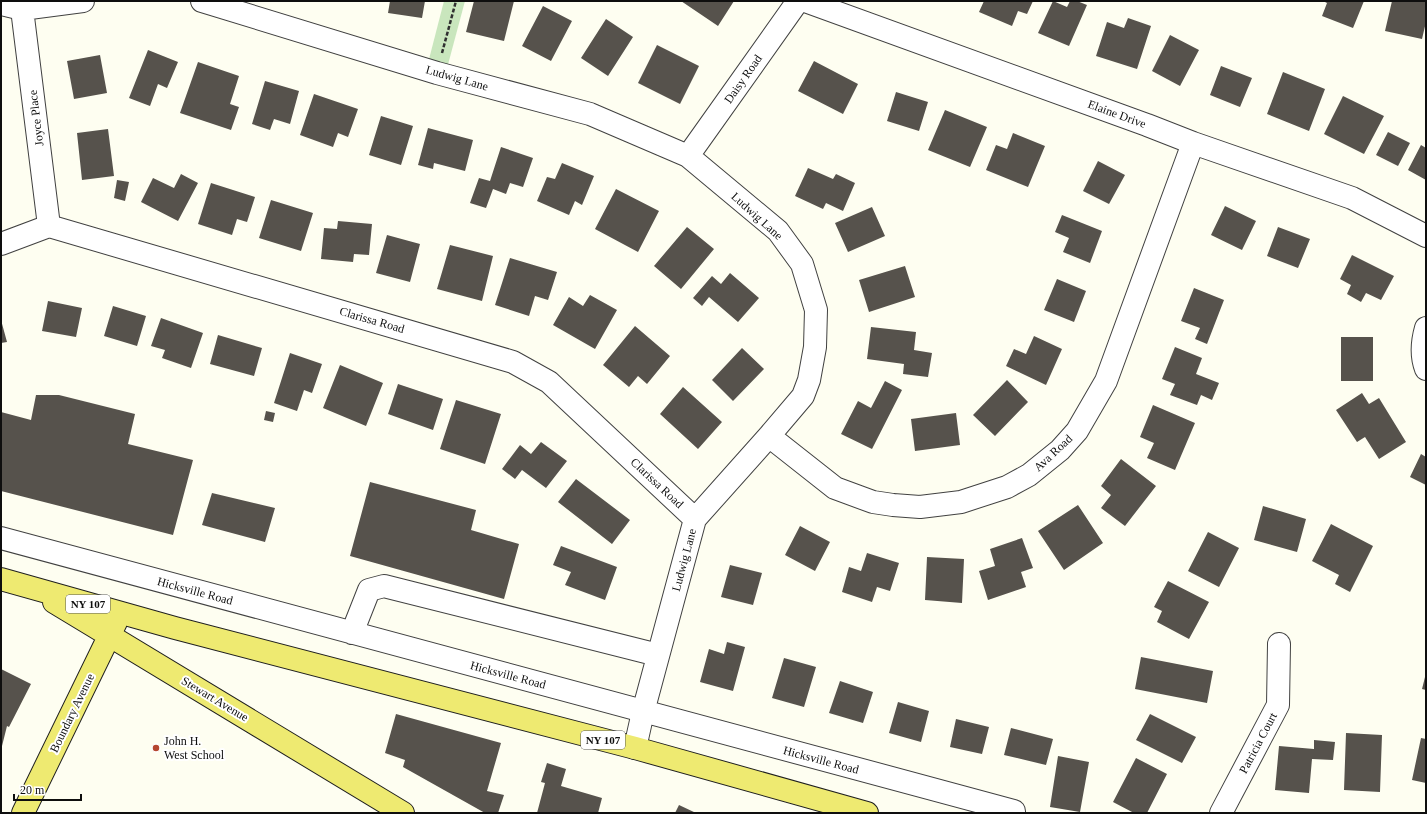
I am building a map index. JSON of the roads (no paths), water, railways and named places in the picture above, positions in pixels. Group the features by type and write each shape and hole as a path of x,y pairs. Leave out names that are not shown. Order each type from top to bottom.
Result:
{"main road":[{"name":"NY 107","path":"1,580 120,613 635,748 837,810 867,813"},
{"name":"Stewart Avenue","path":"27,587 110,635 403,813"},
{"name":"Boundary Avenue","path":"23,813 120,613"}],"street":[{"path":"1,4 22,9 83,1"},
{"name":"Ludwig Lane","path":"202,1 437,73 590,114 688,156 778,231 802,264 816,310 815,346 810,380 803,396 770,436 695,519 643,712 635,748"},
{"name":"Daisy Road","path":"688,156 798,1"},
{"name":"Elaine Drive","path":"805,1 1193,143 1352,198 1426,236"},
{"name":"Joyce Place","path":"22,9 49,226"},
{"name":"Ava Road","path":"770,436 835,488 873,502 920,507 960,502 1007,487 1029,475 1060,450 1077,431 1106,382 1193,143"},
{"path":"1,244 49,226"},
{"name":"Clarissa Road","path":"49,226 513,362 549,382 695,519"},
{"path":"1426,328 1423,341 1423,362 1426,369"},
{"name":"Hicksville Road","path":"1,538 1014,811 1014,813"},
{"path":"352,633 369,590 384,586 658,655"},
{"name":"Patricia Court","path":"1221,813 1278,705 1279,644"}],"place":[{"name":"John H. West School","path":"156,748"}]}
